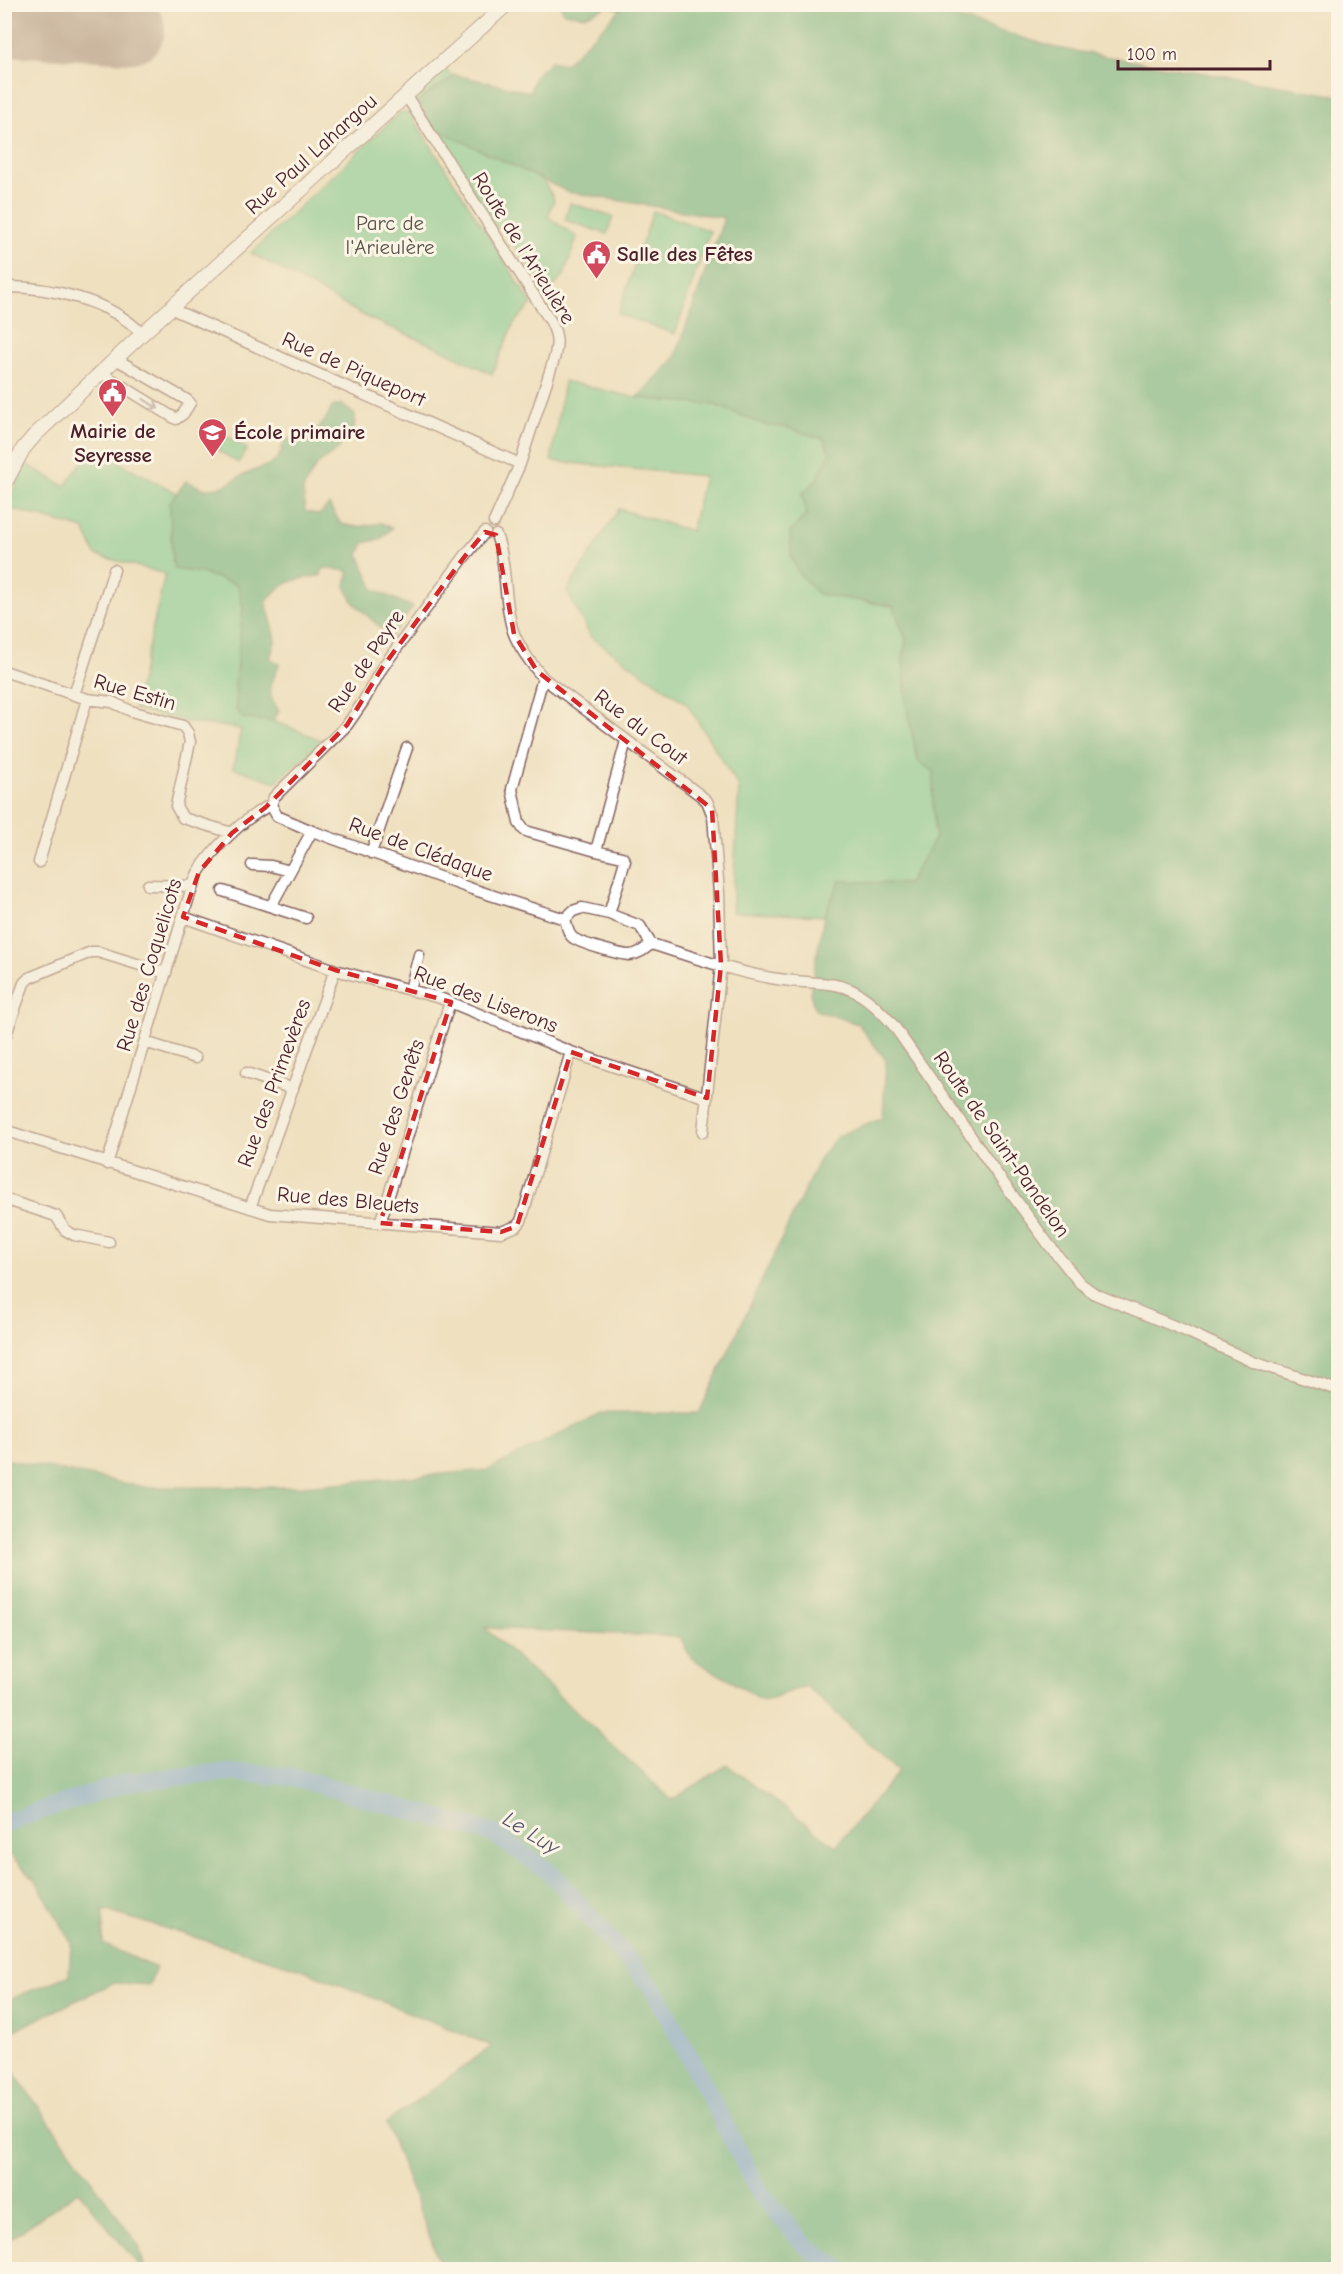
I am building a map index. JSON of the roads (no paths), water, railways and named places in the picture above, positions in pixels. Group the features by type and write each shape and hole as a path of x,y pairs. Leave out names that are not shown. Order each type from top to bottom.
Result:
{"street":[{"name":"Rue Paul Lahargou","path":"4,485 23,449 34,436 142,334 407,97 507,4"},
{"name":"Route de l'Arieulère","path":"407,97 558,336 554,359 520,464"},
{"path":"4,287 36,287 87,302 118,313 142,334"},
{"name":"Rue de Piqueport","path":"172,309 520,464"},
{"path":"101,373 176,419 183,414 190,403 187,400 121,362 118,358"},
{"name":"Rue de Peyre","path":"271,805 281,790 347,725 382,668 465,556 491,534 485,525 491,521 494,522 520,464"},
{"name":"Rue du Cout","path":"491,534 502,551 514,634 543,678 707,801 712,809 719,893 721,965 703,1132"},
{"path":"74,694 114,570"},
{"name":"Rue Estin","path":"4,672 87,699 112,702 131,711 183,726 190,742 176,806 183,818 232,833"},
{"path":"543,678 512,789 519,824 529,832 622,857 626,861 609,914"},
{"path":"39,862 87,699"},
{"path":"596,851 626,741"},
{"path":"371,853 407,748"},
{"name":"Rue de Clédaque","path":"271,805 277,816 312,831 472,889 566,919"},
{"name":"Rue des Coquelicots","path":"107,1164 199,872 232,833 249,818 271,805"},
{"path":"270,906 312,831"},
{"path":"252,866 271,866 290,872"},
{"path":"148,885 193,886"},
{"path":"223,891 306,918"},
{"path":"651,944 638,954 628,955 581,942 572,938 566,919 573,911 582,908 609,914 640,926 651,944 721,965"},
{"name":"Rue des Liserons","path":"183,917 335,970 450,1002 571,1052 707,1098"},
{"path":"4,1040 24,983 29,978 91,952 98,952 166,973"},
{"path":"410,990 419,955"},
{"name":"Route de Saint-Pandelon","path":"721,965 771,978 840,985 855,990 869,1000 894,1026 1049,1245 1080,1282 1095,1294 1186,1330 1253,1362 1338,1390"},
{"name":"Rue des Primevères","path":"250,1209 335,970"},
{"name":"Rue des Genêts","path":"380,1223 450,1002"},
{"path":"145,1042 195,1058"},
{"name":"Rue des Bleuets","path":"4,1130 270,1214 501,1232 517,1226 520,1221 571,1052"},
{"path":"246,1073 293,1089"},
{"path":"4,1198 56,1216 65,1230 74,1235 109,1242"}],"waterway":[{"name":"Le Luy","path":"4,1823 127,1782 227,1772 293,1777 494,1834 552,1874 655,1991 760,2193 807,2247 841,2270"}],"place":[{"name":"Salle des Fêtes","path":"596,280"},
{"name":"Mairie de Seyresse","path":"113,418"},
{"name":"École primaire","path":"213,458"}],"park label":[{"name":"Parc de l'Arieulère","path":"390,235"}]}
